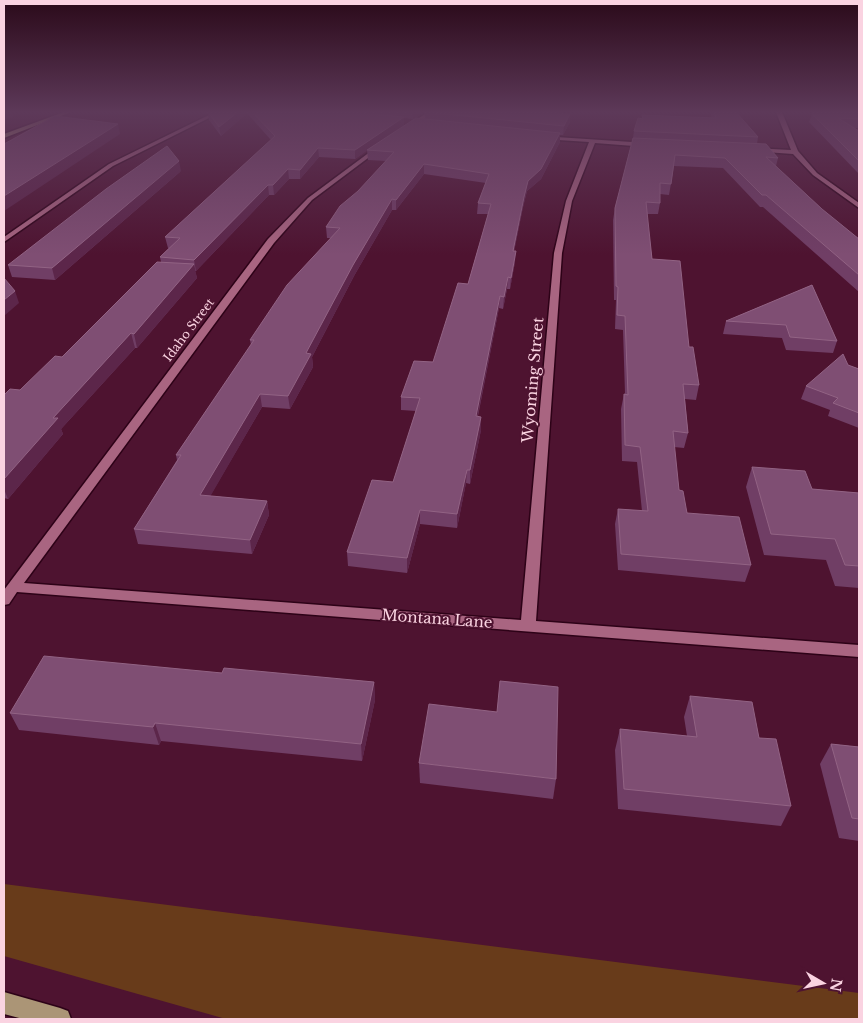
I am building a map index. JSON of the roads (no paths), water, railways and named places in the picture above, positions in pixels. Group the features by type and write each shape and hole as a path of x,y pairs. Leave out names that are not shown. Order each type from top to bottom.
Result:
{"main road":[{"path":"4,1003 60,1019"}],"street":[{"path":"4,240 111,165 122,160"},
{"name":"Idaho Street","path":"4,600 271,241 310,199 361,160"},
{"name":"Wyoming Street","path":"528,626 558,252 569,201 585,160"},
{"path":"802,160 815,174 859,206"},
{"name":"Montana Lane","path":"14,587 859,650"}]}
